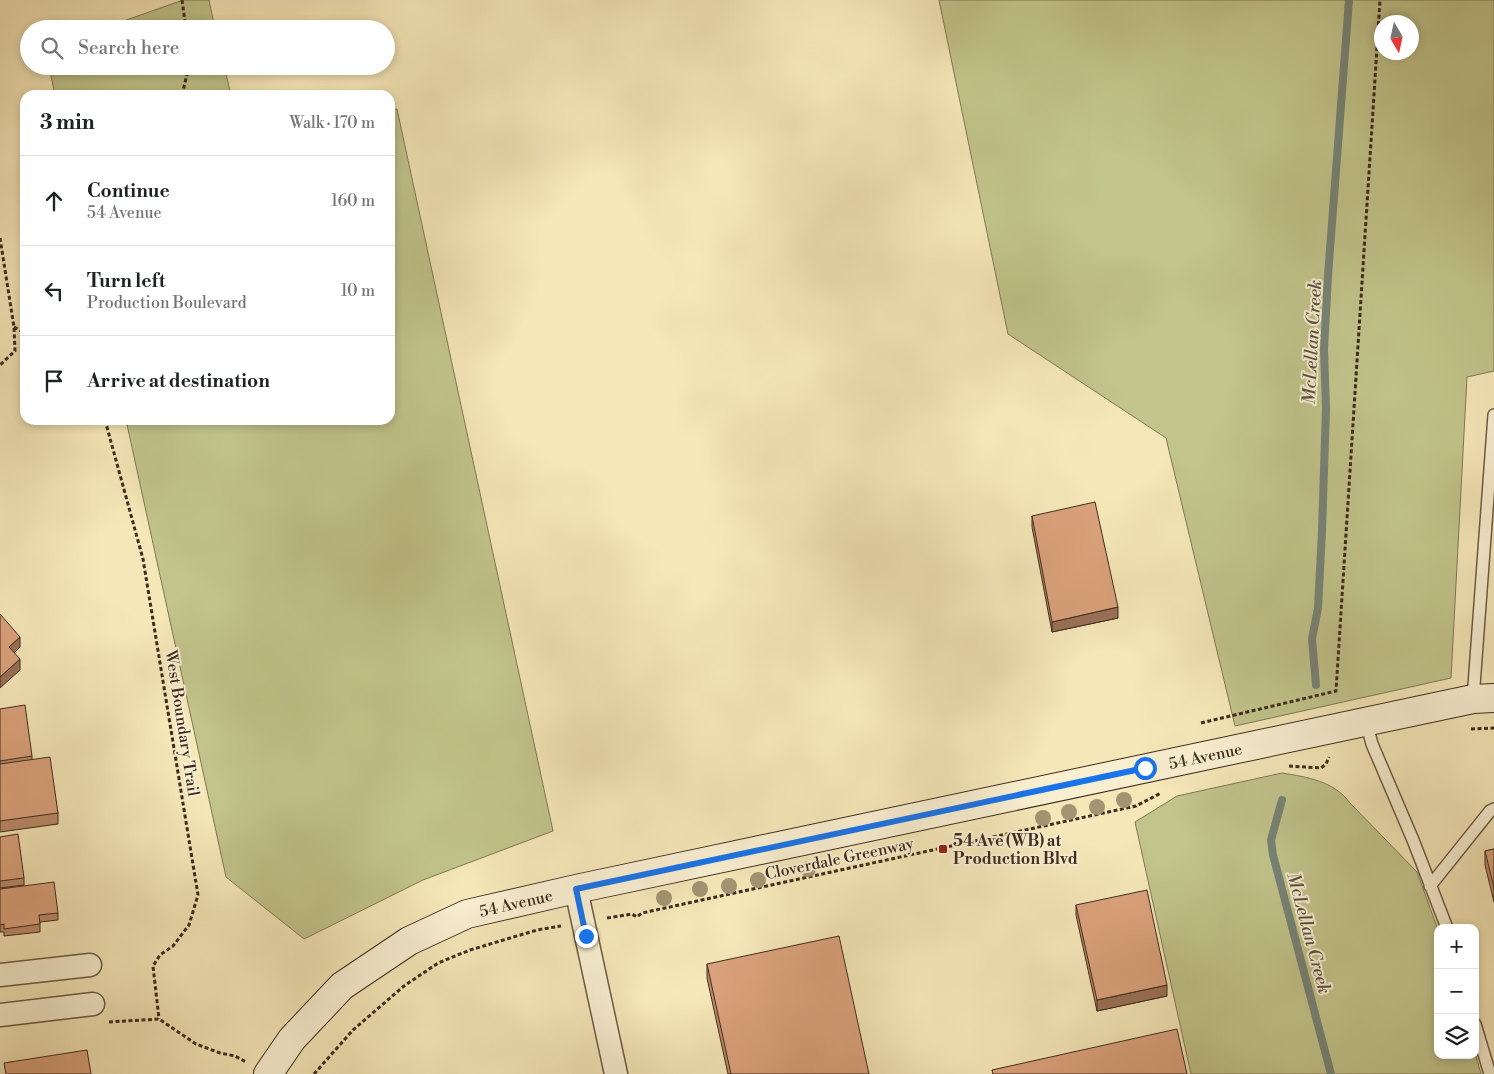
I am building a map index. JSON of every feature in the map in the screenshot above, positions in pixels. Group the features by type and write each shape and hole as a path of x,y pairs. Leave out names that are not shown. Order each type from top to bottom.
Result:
{"street":[{"name":"54 Avenue","path":"268,1074 292,1039 342,986 409,941 467,914 576,889 1366,721 1483,698"},
{"path":"576,889 616,1074"},
{"path":"0,976 90,965"},
{"path":"0,1014 89,1004"}],"lane":[{"path":"1483,698 1494,415"},
{"path":"1366,721 1372,744 1445,924"},
{"path":"1430,886 1490,811 1494,809"},
{"path":"1479,1037 1490,1074"}],"path":[{"path":"182,0 185,20"},
{"path":"1201,723 1336,690 1380,0"},
{"path":"183,90 187,75"},
{"path":"0,238 14,327 15,351 0,365"},
{"path":"14,327 20,330"},
{"name":"West Boundary Trail","path":"106,425 143,559 198,895 189,925 173,946 160,955 153,966 160,1020"},
{"path":"1282,766 1321,768 1334,750"},
{"name":"Cloverdale Greenway","path":"632,914 637,917 642,913 1136,806 1165,791"},
{"path":"314,1074 353,1030 404,986 438,963 470,950 537,930"},
{"path":"89,1004 92,1022 160,1020 196,1044 220,1053 235,1056"}],"green space":[{"path":"183,0 209,0 213,20 126,20"},
{"path":"939,0 1494,0 1494,371 1467,377 1451,678 1235,726 1166,438 1008,334"},
{"path":"51,75 226,75 230,90 54,90"},
{"path":"395,109 397,109 553,831 423,880 304,939 226,877 127,425 395,425"},
{"path":"1282,773 1319,781 1344,796 1417,872 1436,924 1434,924 1434,1059 1477,1059 1481,1074 1191,1074 1135,822 1177,796"}],"building":[{"path":"1095,502 1118,607 1052,622 1032,516"},
{"path":"0,614 20,637 9,647 20,659 0,677"},
{"path":"25,705 32,756 0,761 0,709"},
{"path":"50,757 58,813 0,821 0,764"},
{"path":"18,834 24,878 0,881 0,837"},
{"path":"1494,849 1494,888 1485,851"},
{"path":"54,882 58,913 39,915 40,924 4,929 4,924 0,925 0,889"},
{"path":"1147,890 1167,985 1097,1000 1076,905"},
{"path":"839,936 869,1074 731,1074 707,964"},
{"path":"1177,1029 1187,1074 993,1074 992,1070"},
{"path":"87,1050 91,1074 6,1074 4,1063"}],"waterway":[{"name":"McLellan Creek","path":"1316,685 1312,639 1318,608 1322,531 1326,409 1324,349 1349,0"},
{"name":"McLellan Creek","path":"1282,800 1271,840 1273,855 1331,1074"}],"place":[{"name":"54 Ave (WB) at Production Blvd","path":"943,849"}],"route":[{"path":"586,936 576,889 1145,768"}]}
